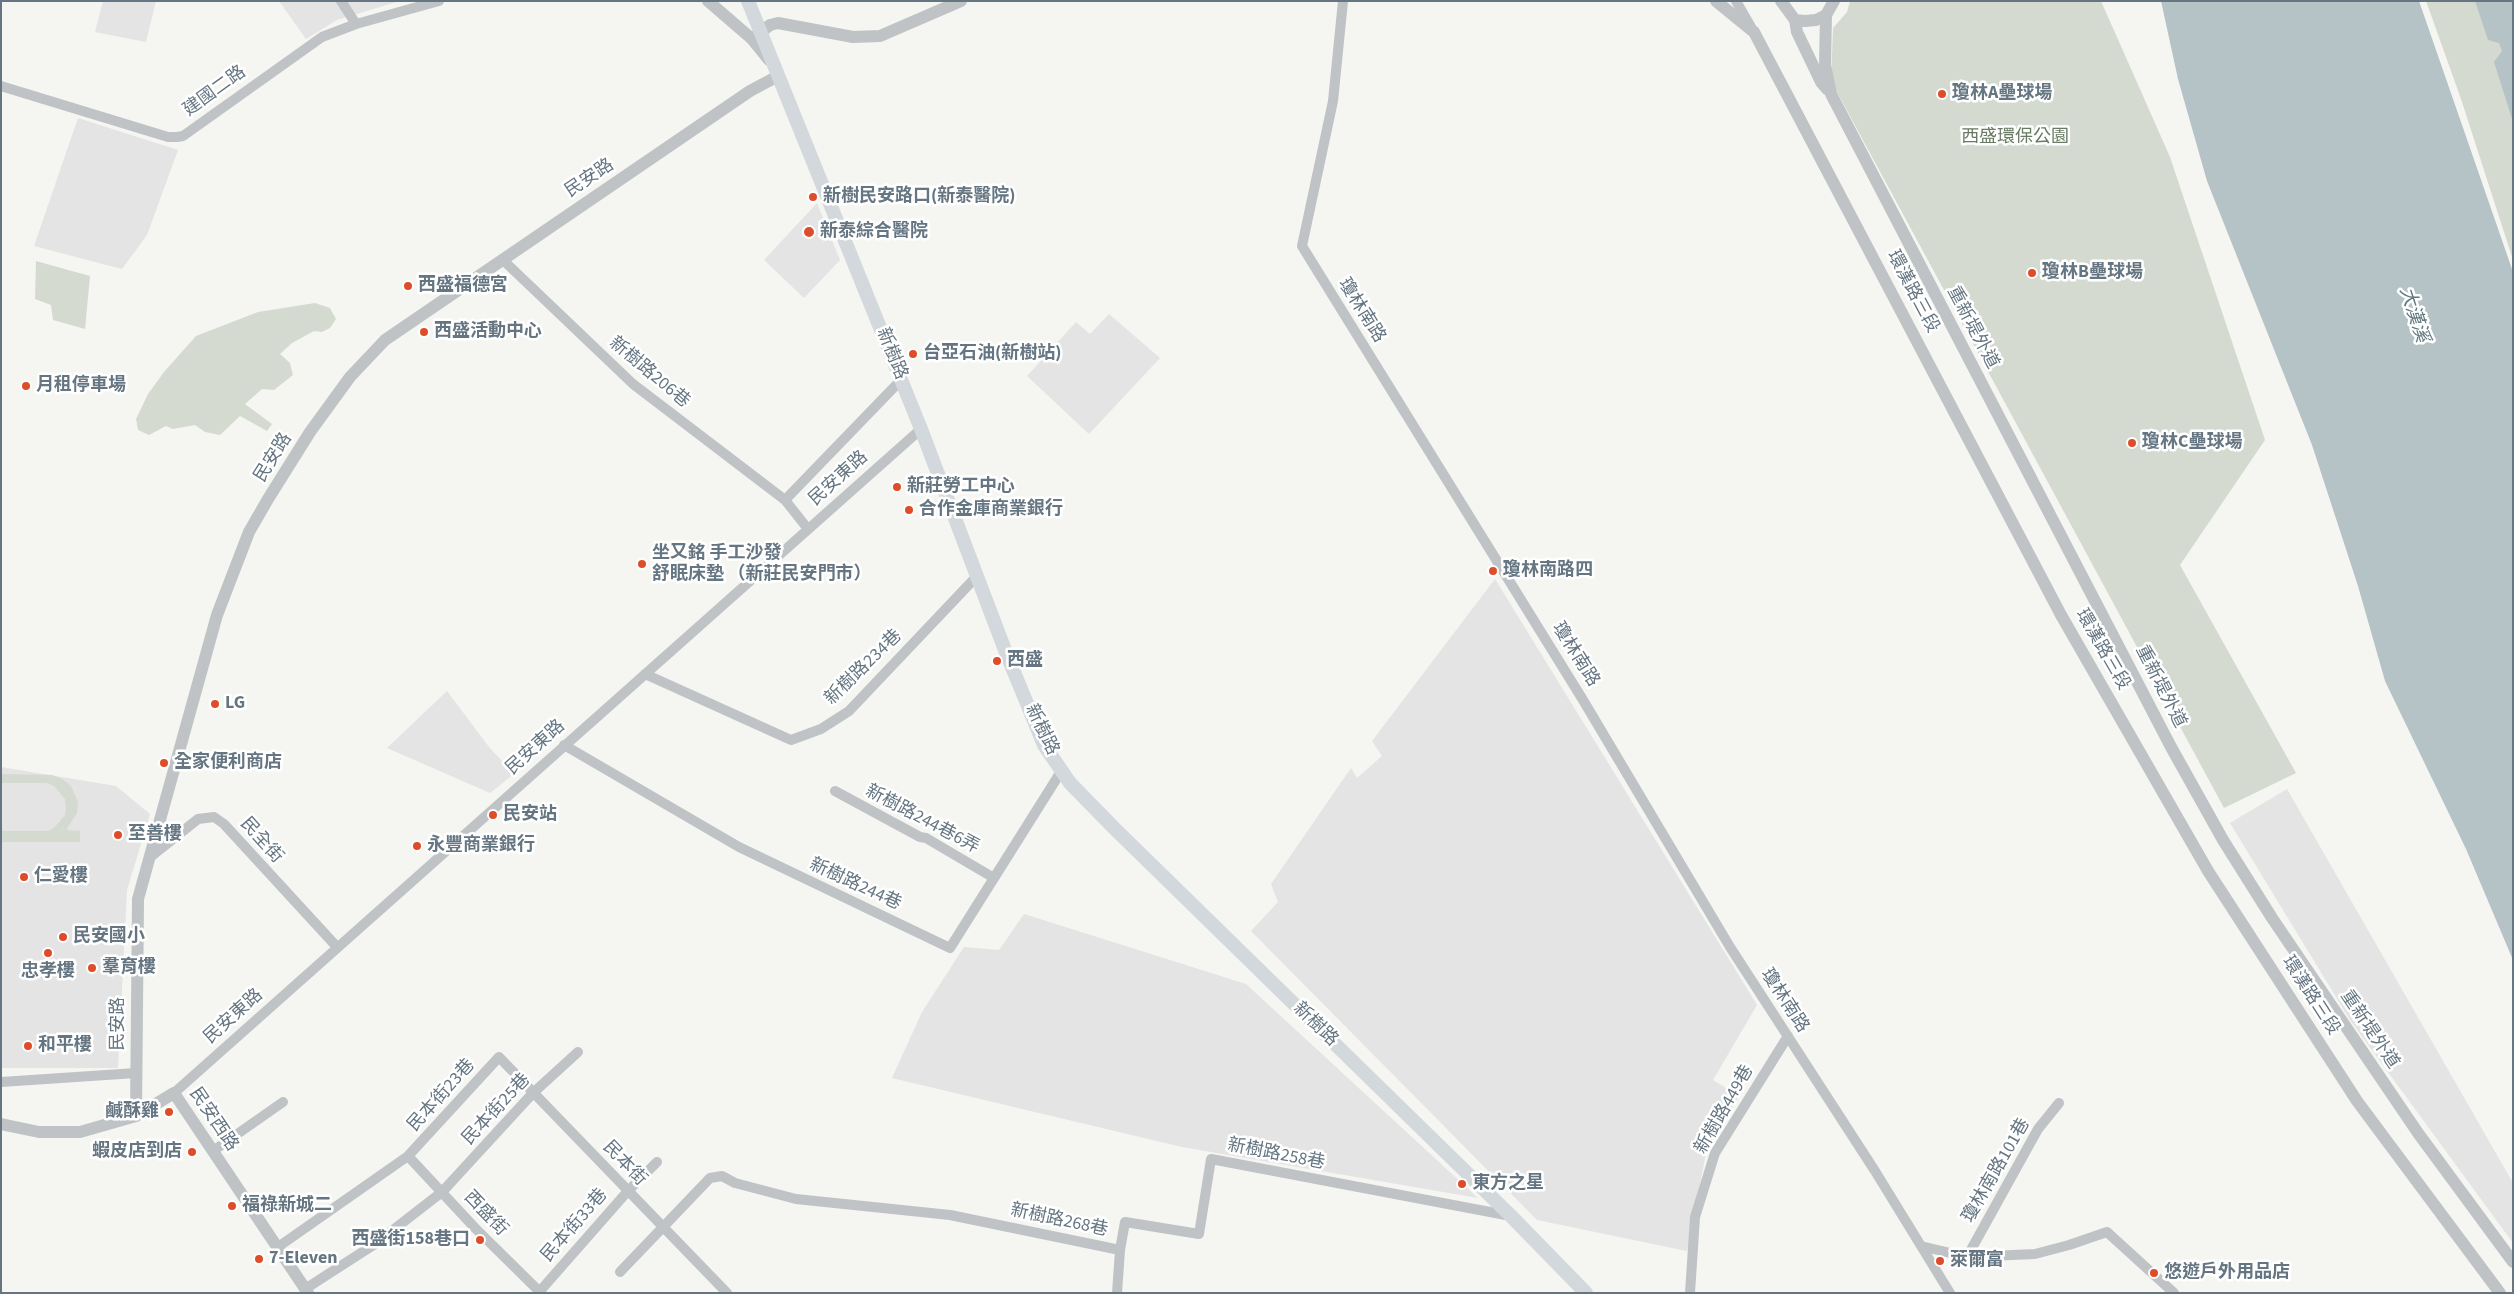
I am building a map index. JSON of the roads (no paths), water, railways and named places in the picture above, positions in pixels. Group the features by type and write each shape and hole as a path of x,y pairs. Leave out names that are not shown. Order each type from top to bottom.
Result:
{"main road":[{"name":"新樹路","path":"748,1 756,35 775,70 921,429 1005,650 1044,745 1070,782 1114,828 1512,1216 1586,1293"}],"street":[{"path":"341,1 356,24"},
{"name":"建國二路","path":"1,86 168,137 183,136 322,37 356,24 439,1"},
{"path":"708,1 756,35 778,23 853,38 880,36 962,1"},
{"name":"瓊林南路","path":"1343,1 1333,101 1302,246 1478,528 1730,947 1950,1293"},
{"name":"環漢路三段","path":"1716,1 1754,32 2061,615 2208,871 2357,1101 2500,1293"},
{"path":"1736,1 1754,32"},
{"name":"重新堤外道","path":"1781,1 1795,20 1797,32 1817,74 1832,94 2171,747 2222,840 2272,918 2389,1091 2513,1262"},
{"name":"重新堤外道","path":"1832,94 1826,65 1826,15 1834,1"},
{"path":"1795,20 1816,20 1826,15"},
{"name":"民安路","path":"136,1116 138,899 167,803 217,615 249,532 310,432 350,377 385,340 750,91 775,70"},
{"name":"新樹路206巷","path":"503,260 633,384 784,500 808,529"},
{"path":"784,500 901,380"},
{"name":"民安東路","path":"174,1093 921,429"},
{"name":"新樹路234巷","path":"645,674 791,740 820,729 849,711 978,575"},
{"name":"新樹路244巷","path":"564,745 739,847 950,948 1062,770"},
{"name":"新樹路244巷6弄","path":"835,791 920,837 926,838 994,878"},
{"name":"民全街","path":"149,858 198,819 214,817 224,824 337,947"},
{"name":"新樹路449巷","path":"1690,1293 1695,1217 1715,1154 1788,1036"},
{"name":"民本街25巷","path":"306,1291 375,1244 442,1192 533,1093 578,1052"},
{"name":"民本街","path":"499,1057 727,1293"},
{"name":"民本街23巷","path":"408,1156 499,1057"},
{"name":"民安路","path":"1,1082 136,1073"},
{"name":"民安西路","path":"1,1124 39,1132 80,1132 136,1116 174,1093 306,1291"},
{"path":"213,1151 284,1102"},
{"name":"瓊林南路101巷","path":"1967,1257 2038,1128 2059,1103"},
{"path":"278,1247 408,1156"},
{"name":"西盛街","path":"408,1156 541,1292"},
{"name":"新樹路258巷","path":"1120,1250 1125,1222 1199,1234 1211,1159 1512,1216"},
{"name":"民本街33巷","path":"541,1292 628,1192 657,1162"},
{"name":"新樹路268巷","path":"620,1272 710,1178 722,1176 735,1184 796,1199 950,1215 1120,1250 1117,1293"},
{"path":"1921,1246 1967,1257 2035,1254 2107,1232 2174,1293"}],"water":[{"name":"大漢溪","path":"2161,1 2419,1 2513,272 2513,960 2466,849 2385,681 2358,586 2312,445 2207,181 2178,79"},
{"path":"2475,1 2513,1 2513,122 2494,62 2502,51 2499,43 2488,40"}],"place":[{"name":"瓊林A壘球場","path":"1942,94"},
{"name":"新樹民安路口(新泰醫院)","path":"813,197"},
{"name":"新泰綜合醫院","path":"809,232"},
{"name":"瓊林B壘球場","path":"2032,273"},
{"name":"西盛福德宮","path":"408,286"},
{"name":"西盛活動中心","path":"424,332"},
{"name":"台亞石油(新樹站)","path":"913,354"},
{"name":"月租停車場","path":"26,386"},
{"name":"瓊林C壘球場","path":"2132,443"},
{"name":"新莊勞工中心","path":"897,487"},
{"name":"合作金庫商業銀行","path":"909,510"},
{"name":"坐又銘 手工沙發 舒眠床墊 （新莊民安門市）","path":"642,564"},
{"name":"瓊林南路四","path":"1493,571"},
{"name":"西盛","path":"997,661"},
{"name":"LG","path":"215,704"},
{"name":"全家便利商店","path":"164,763"},
{"name":"民安站","path":"493,815"},
{"name":"至善樓","path":"118,835"},
{"name":"永豐商業銀行","path":"417,846"},
{"name":"仁愛樓","path":"24,877"},
{"name":"民安國小","path":"63,937"},
{"name":"忠孝樓","path":"48,953"},
{"name":"羣育樓","path":"92,968"},
{"name":"和平樓","path":"28,1046"},
{"name":"鹹酥雞","path":"169,1112"},
{"name":"蝦皮店到店","path":"192,1152"},
{"name":"東方之星","path":"1462,1184"},
{"name":"福祿新城二","path":"232,1206"},
{"name":"西盛街158巷口","path":"480,1240"},
{"name":"7-Eleven","path":"259,1259"},
{"name":"萊爾富","path":"1940,1261"},
{"name":"悠遊戶外用品店","path":"2154,1273"}],"park label":[{"name":"西盛環保公園","path":"2015,138"}]}
